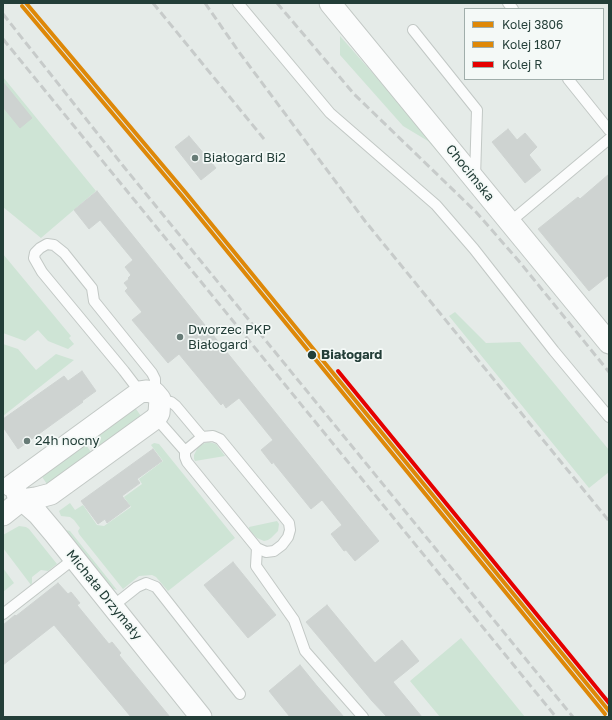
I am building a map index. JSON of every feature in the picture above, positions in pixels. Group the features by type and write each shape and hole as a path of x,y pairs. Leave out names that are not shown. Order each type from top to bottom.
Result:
{"street":[{"name":"Chocimska","path":"330,3 609,343"},
{"path":"12,487 36,498 51,494 153,401"},
{"path":"3,515 12,487 153,401"},
{"name":"Michała Drzymały","path":"12,487 38,514 75,558 201,717"}],"lane":[{"path":"238,3 330,112 436,205 474,249 609,417"},
{"path":"413,30 477,110 475,180"},
{"path":"569,80 609,130"},
{"path":"510,222 609,139"},
{"path":"153,401 155,379 152,372 94,302 92,288 64,253 54,245 47,244 40,248 35,253 34,258 42,272 124,371 153,401 185,451 185,457 188,462 257,548 266,552 274,551 282,545 288,537 290,530 289,523 220,439 213,436 202,437 185,451"},
{"path":"153,401 171,402 202,437"},
{"path":"257,548 256,566 294,620 305,651 363,717"},
{"path":"3,614 75,558"},
{"path":"113,606 137,587 146,583 156,587 240,694"}],"green space":[{"path":"340,36 445,155 442,157 428,141 403,126 340,55"},
{"path":"3,77 96,191 41,238 3,207"},
{"path":"3,254 71,336 69,338 74,344 68,349 48,341 38,330 25,341 3,333"},
{"path":"455,312 486,343 520,342 609,450 609,472 589,488 449,316"},
{"path":"3,344 18,349 36,370 56,354 74,360 3,416"},
{"path":"134,406 143,419 99,451 89,438"},
{"path":"84,442 93,455 49,487 40,474"},
{"path":"209,442 216,444 225,456 195,461 194,455 198,447"},
{"path":"154,443 159,444 235,538 168,591 156,577 152,575 139,576 123,589 79,534 78,531 80,528 74,520 70,517 61,516 59,511 70,503 75,510 83,505 97,525 104,526 131,507 124,497 142,484 139,479 163,461 151,445"},
{"path":"277,521 279,524 278,531 268,540 264,541 257,538 249,530 249,527"},
{"path":"19,526 29,529 57,564 48,571 41,570 32,577 31,585 3,548 3,535"},
{"path":"66,530 70,531 117,590 110,588 63,533"},
{"path":"3,568 14,583 3,592"},
{"path":"461,638 525,717 440,717 410,681"}],"building":[{"path":"3,82 32,118 20,128 3,107"},
{"path":"508,129 517,140 525,133 537,147 529,155 541,170 525,183 492,142"},
{"name":"Białogard Bi2","path":"189,136 216,168 201,180 175,147"},
{"path":"609,174 609,275 589,291 538,229 578,197 580,199"},
{"path":"97,191 379,541 355,561 346,550 344,551 331,534 342,525 322,500 311,509 273,462 272,464 261,450 273,440 239,398 226,408 223,403 221,405 179,354 168,363 132,320 142,312 125,291 128,288 124,283 131,275 125,267 133,260 100,220 89,229 74,210"},
{"path":"82,371 96,391 18,449 3,427 3,419 64,376 68,381"},
{"path":"153,449 162,461 137,479 140,483 122,496 130,506 107,523 105,519 98,524 81,501"},
{"path":"233,562 276,615 248,638 204,585"},
{"path":"58,583 68,594 71,592 80,603 77,605 109,644 112,642 121,653 119,655 170,717 131,717 54,625 3,665 3,625"},
{"path":"327,605 375,663 402,640 419,661 393,682 422,717 387,717 372,701 306,622"},
{"path":"300,665 344,717 290,717 269,691"}],"railway":[{"path":"153,3 264,139"},
{"path":"205,3 239,52 365,221 609,521"},
{"path":"277,3 354,94 476,212 518,260 609,372"},
{"path":"3,14 124,167 573,717"},
{"path":"3,39 556,717"}],"rail line":[{"name":"3806","path":"26,3 186,193 609,711"},
{"name":"1807","path":"22,6 182,196 605,714"},
{"name":"R","path":"338,371 609,703"}],"place":[{"name":"Białogard Bi2","path":"195,158"},
{"name":"Dworzec PKP Białogard","path":"180,337"},
{"name":"Białogard","path":"312,355"},
{"name":"24h nocny","path":"27,441"}]}
